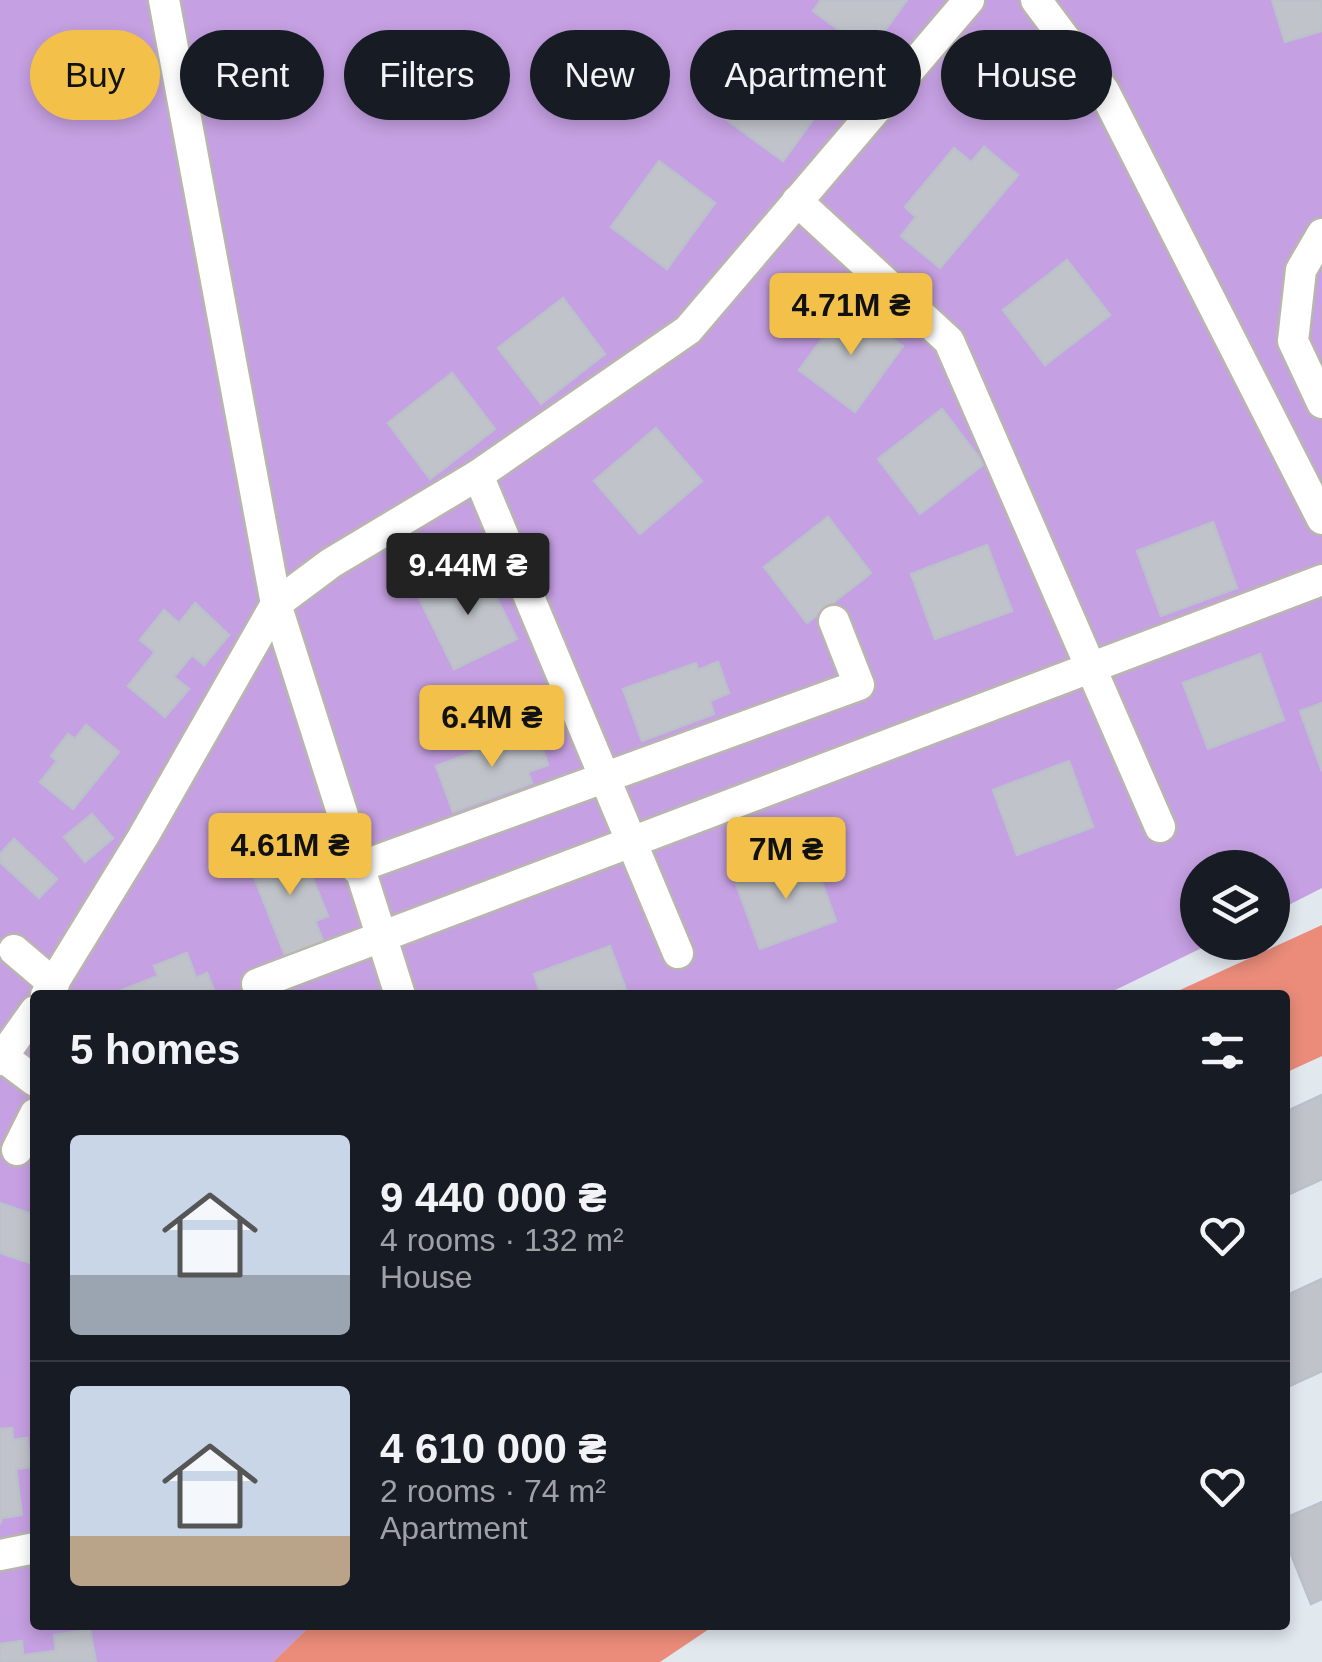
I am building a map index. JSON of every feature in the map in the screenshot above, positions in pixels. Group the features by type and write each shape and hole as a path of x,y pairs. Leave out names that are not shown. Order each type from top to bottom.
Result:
{"street":[{"path":"164,0 276,604 356,868 398,990"},
{"path":"14,950 50,989 276,604 331,563 478,475 688,330 969,0"},
{"path":"1036,0 1104,92 1322,519"},
{"path":"797,202 948,342 1160,827"},
{"path":"1322,234 1301,270 1293,342 1322,403"},
{"path":"478,475 678,953"},
{"path":"257,984 1322,580"},
{"path":"356,868 859,685 834,621"},
{"path":"30,1018 2,1058 30,1078"},
{"path":"17,1150 30,1124"},
{"path":"0,1555 30,1549"}],"shaded area":[{"path":"0,0 1322,0 1322,888 1290,904 1290,850 1180,850 1180,959 1115,990 30,990 30,1630 306,1630 273,1662 0,1662"},
{"path":"1322,925 1322,1056 1290,1071 1290,990 1180,990 1246,960 1290,960 1290,940"},
{"path":"306,1630 708,1630 660,1662 273,1662"}],"building":[{"path":"821,0 907,0 885,30 839,30 813,11"},
{"path":"1272,0 1322,0 1322,31 1285,42"},
{"path":"727,120 813,120 783,161"},
{"path":"984,147 1018,175 940,268 901,236 916,217 905,207 954,148 971,162"},
{"path":"659,161 715,203 667,269 611,227"},
{"path":"1067,260 1110,315 1045,365 1003,310"},
{"path":"563,298 605,354 541,404 498,348"},
{"path":"847,305 903,346 855,412 799,370"},
{"path":"452,373 495,429 430,479 388,423"},
{"path":"942,409 984,464 920,514 878,459"},
{"path":"656,428 702,481 640,534 594,481"},
{"path":"828,517 871,573 807,623 764,567"},
{"path":"1213,522 1237,588 1161,616 1137,551"},
{"path":"987,545 1012,611 935,639 911,574"},
{"path":"481,566 517,639 454,669 418,596"},
{"path":"195,603 229,635 204,665 192,655 174,677 189,689 165,717 128,686 155,652 140,640 164,610 179,623"},
{"path":"1260,654 1284,720 1208,749 1183,683"},
{"path":"718,662 729,693 710,701 714,714 642,741 623,689 696,663 698,670"},
{"path":"1322,703 1322,771 1300,711"},
{"path":"86,725 119,752 73,809 40,782 57,761 51,756 68,734 75,739"},
{"path":"536,729 548,765 528,772 532,783 453,812 436,766"},
{"path":"1069,761 1093,827 1017,855 993,790"},
{"path":"92,814 113,838 85,862 64,837"},
{"path":"14,839 57,879 39,898 0,862 0,854"},
{"path":"298,842 328,916 315,921 324,943 286,958 248,862"},
{"path":"812,855 836,921 760,949 736,884"},
{"path":"610,946 626,990 539,990 534,974"},
{"path":"187,953 196,978 207,973 214,990 122,990 158,976 154,966"},
{"path":"1322,1095 1322,1179 1290,1194 1290,1110"},
{"path":"0,1203 30,1213 30,1263 0,1253"},
{"path":"1322,1279 1322,1371 1290,1386 1290,1294"},
{"path":"12,1428 13,1440 27,1438 30,1467 16,1469 22,1515 2,1518 0,1524 0,1429"},
{"path":"1322,1502 1322,1599 1311,1604 1290,1552 1290,1516"},
{"path":"90,1630 96,1662 0,1662 0,1644 22,1641 23,1655 56,1651 54,1635"}]}
